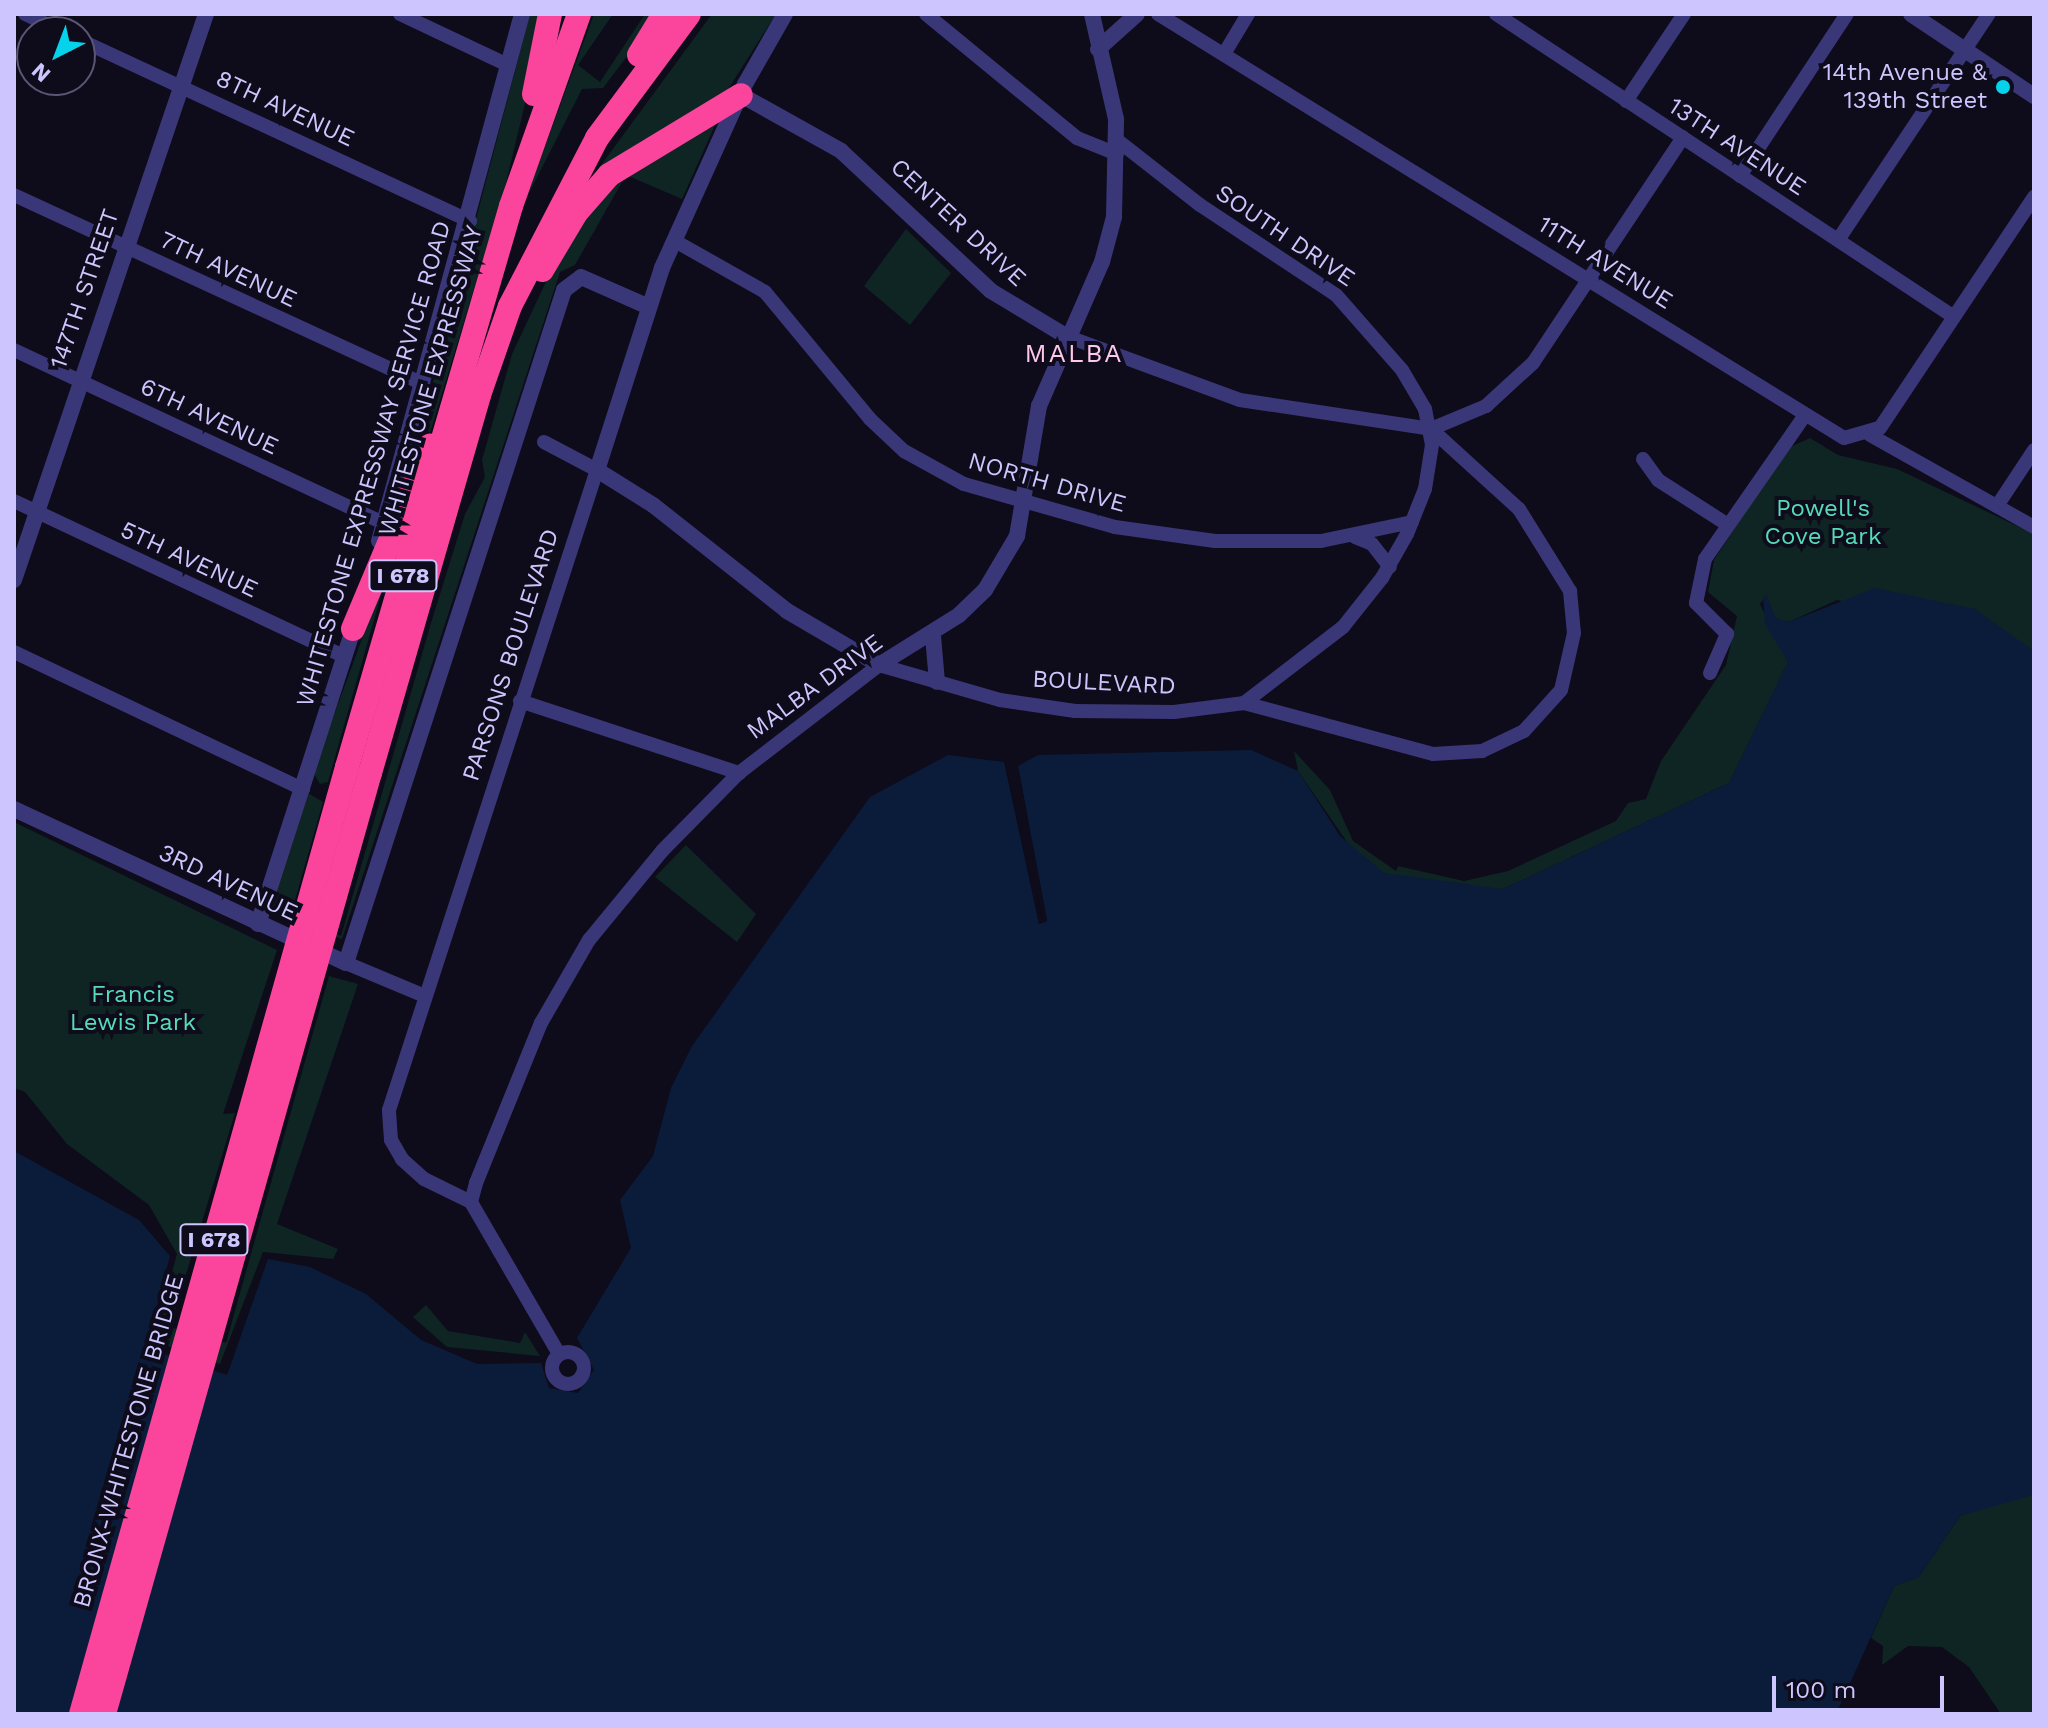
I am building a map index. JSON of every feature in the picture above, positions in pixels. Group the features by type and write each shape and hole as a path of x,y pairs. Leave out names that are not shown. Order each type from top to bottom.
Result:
{"highway":[{"path":"511,206 550,14"},
{"path":"550,85 571,14"},
{"name":"WHITESTONE EXPRESSWAY","path":"359,770 459,386 511,206 550,85 579,14"},
{"path":"555,212 591,135 664,14"},
{"name":"WHITESTONE EXPRESSWAY","path":"359,770 502,326 555,212 632,87 689,14"},
{"path":"461,456 526,304 580,207 629,159 741,95"},
{"path":"353,629 459,386"},
{"name":"BRONX-WHITESTONE BRIDGE","path":"81,1714 359,770"},
{"name":"BRONX-WHITESTONE BRIDGE","path":"104,1714 359,770"}],"street":[{"name":"147TH STREET","path":"14,580 124,247 206,14"},
{"path":"400,14 508,65"},
{"name":"WHITESTONE EXPRESSWAY SERVICE ROAD","path":"258,924 385,524 470,221 522,14"},
{"path":"741,95 785,14"},
{"name":"SOUTH DRIVE","path":"926,14 1077,138 1117,147 1344,302 1408,378 1431,429"},
{"name":"MALBA DRIVE","path":"471,1202 541,1023 572,967 627,890 739,773 879,665 933,636 997,573 1017,536 1033,428 1066,336 1107,250 1117,147 1092,14"},
{"path":"1098,49 1137,14"},
{"name":"11TH AVENUE","path":"1158,14 1590,278 1803,418 1844,438 1870,435 2034,527"},
{"path":"1224,54 1248,14"},
{"name":"13TH AVENUE","path":"1496,14 1516,19 1626,101 1954,317"},
{"path":"1626,101 1684,14"},
{"path":"1740,176 1847,14"},
{"path":"1911,14 2034,96"},
{"path":"1838,240 1989,14"},
{"name":"8TH AVENUE","path":"96,47 470,221"},
{"name":"PARSONS BOULEVARD","path":"471,1202 411,1169 391,1140 389,1110 649,307 675,241 741,95"},
{"name":"CENTER DRIVE","path":"741,95 831,143 991,291 1066,336 1240,400 1431,429"},
{"path":"1244,703 1372,741 1457,755 1509,741 1549,707 1568,670 1574,633 1574,606 1563,572 1503,491 1431,429 1479,410 1521,376 1683,137"},
{"name":"7TH AVENUE","path":"14,195 423,384"},
{"path":"1870,435 2034,197"},
{"name":"NORTH DRIVE","path":"675,241 728,266 772,298 904,451 964,484 1024,504 1115,527 1215,541 1355,537 1412,522"},
{"path":"346,963 562,295 573,279 585,278 649,307"},
{"name":"6TH AVENUE","path":"14,350 385,524"},
{"path":"1710,673 1725,646 1722,623 1696,603 1705,559 1803,418"},
{"name":"BOULEVARD","path":"544,442 653,505 787,611 879,665 1000,700 1075,711 1174,712 1244,703 1316,652 1390,567 1412,522 1430,468 1431,429"},
{"path":"1997,506 2034,450"},
{"path":"1643,459 1658,480 1728,525"},
{"name":"5TH AVENUE","path":"14,501 345,657"},
{"path":"1355,537 1372,544 1390,567"},
{"path":"933,636 937,682"},
{"path":"14,652 303,789"},
{"path":"520,701 739,773"},
{"name":"3RD AVENUE","path":"14,809 258,924 425,996"},
{"path":"471,1202 559,1354"}],"green space":[{"path":"530,14 544,14 535,62 505,187 430,433 422,424"},
{"path":"594,14 613,14 578,65 600,82 645,14 659,14 603,88 582,89 525,201"},
{"path":"712,14 776,14 725,94 692,120 643,140 596,172"},
{"path":"716,123 682,199 626,175 575,265 560,272 342,939 278,918 271,904 308,793 323,802 291,914 341,936 465,514 485,477 482,460 512,354 560,252 606,185"},
{"path":"906,229 951,273 910,325 864,286"},
{"name":"Powell's Cove Park","path":"1810,438 1838,455 1897,469 2034,534 2034,651 2012,638 1837,600 1789,622 1776,619 1766,596 1760,604 1788,662 1729,783 1503,889 1429,884 1384,873 1356,855 1298,771 1294,751 1330,790 1353,841 1396,871 1398,866 1464,881 1508,871 1616,821 1628,803 1646,799 1661,761 1726,665 1737,616 1708,592 1714,560 1788,448"},
{"path":"391,560 328,782 320,784 313,772"},
{"name":"Francis Lewis Park","path":"14,822 277,950 223,1114 235,1113 170,1327 226,1343 329,976 358,984 277,1224 338,1249 333,1259 263,1252 220,1364 162,1344 155,1334 177,1254 149,1205 67,1144 25,1092 14,1088"},
{"path":"686,845 756,914 737,942 655,877"},
{"path":"426,1305 448,1331 520,1343 525,1332 540,1356 447,1347 413,1317"},
{"path":"2027,1493 2034,1495 2034,1714 2001,1714 1969,1667 1942,1647 1908,1646 1882,1665 1883,1646 1871,1638 1894,1586 1919,1577 1960,1516"}],"water":[{"path":"1875,588 1975,609 2034,651 2034,1495 1960,1516 1919,1577 1894,1586 1836,1714 14,1714 14,1151 139,1220 170,1256 146,1348 227,1375 268,1259 310,1267 366,1294 421,1340 477,1364 541,1363 549,1388 578,1393 594,1370 577,1338 631,1248 620,1200 653,1156 671,1088 692,1046 870,797 948,755 1004,762 1039,924 1047,921 1018,766 1038,755 1251,750 1298,771 1340,836 1384,873 1503,889 1729,783 1788,662 1765,624 1763,598 1767,596 1776,618 1789,622"}],"pier":[{"path":"1004,758 1042,919 1018,766 1047,921 1039,924"}],"place":[{"name":"14th Avenue & 139th Street","path":"2003,87"}],"district":[{"name":"MALBA","path":"1074,354"}]}
